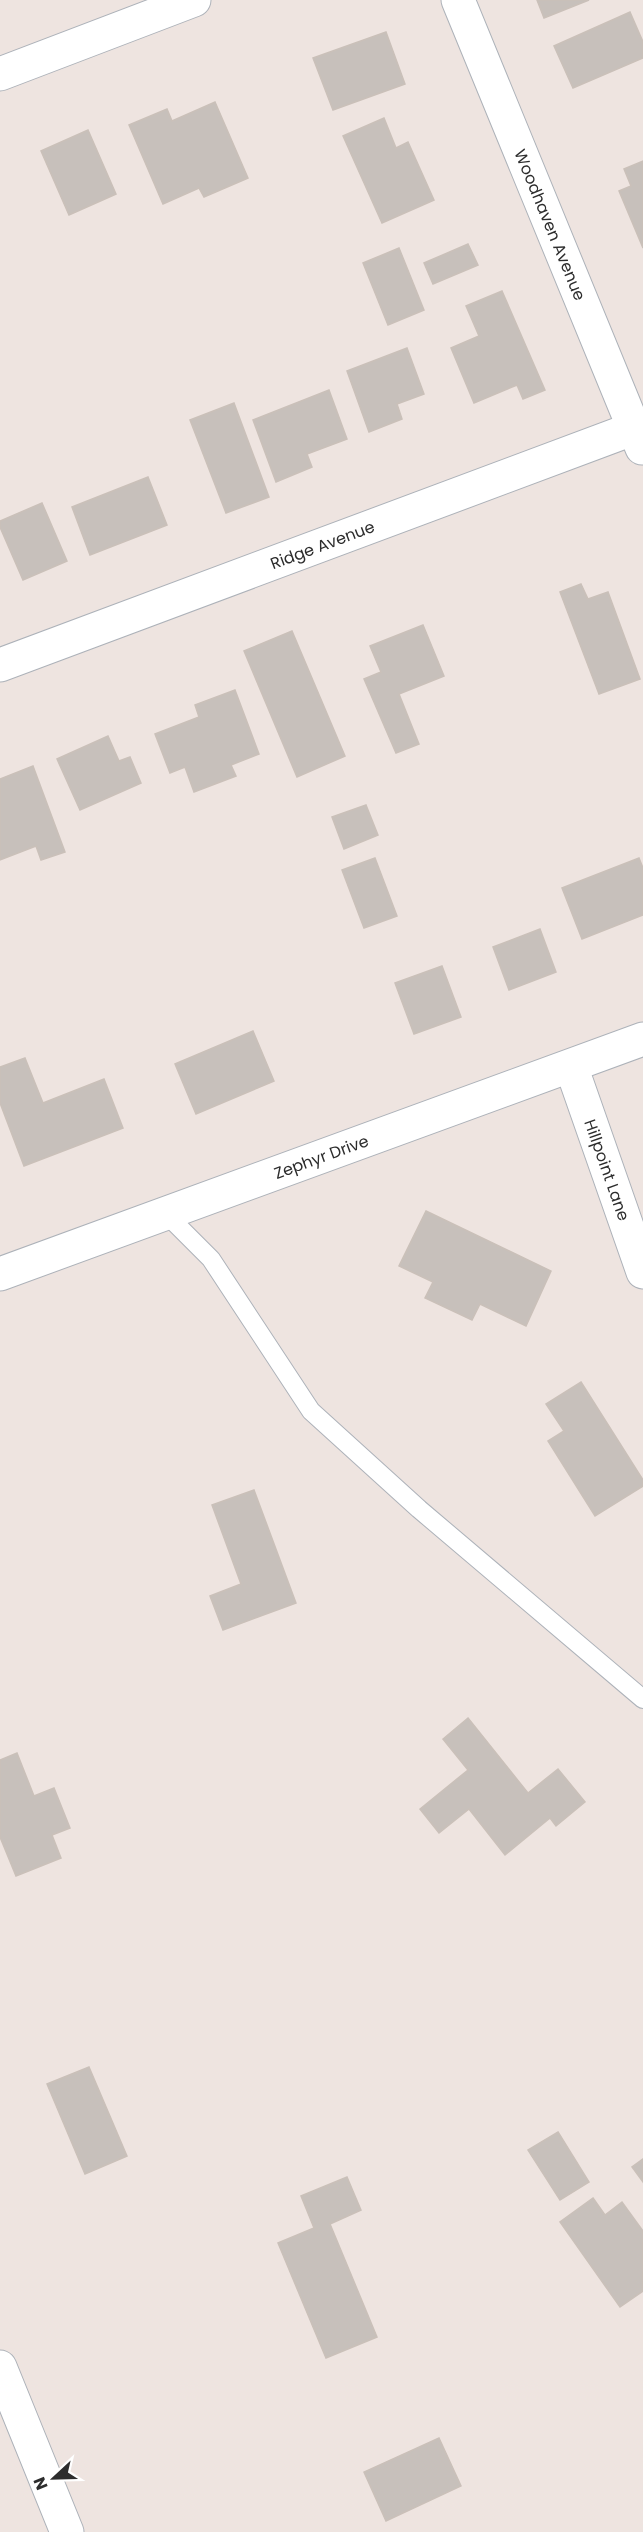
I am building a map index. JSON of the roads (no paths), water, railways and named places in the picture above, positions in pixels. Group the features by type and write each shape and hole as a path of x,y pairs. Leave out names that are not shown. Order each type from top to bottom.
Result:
{"street":[{"path":"0,74 194,0"},
{"name":"Woodhaven Avenue","path":"458,0 640,434"},
{"name":"Ridge Avenue","path":"0,665 640,434"},
{"name":"Zephyr Drive","path":"0,1274 167,1215 643,1039"},
{"name":"Hillpoint Lane","path":"571,1066 643,1272"},
{"path":"0,2367 67,2532"}],"lane":[{"path":"167,1215 211,1259 311,1411 419,1509 643,1699"}]}
